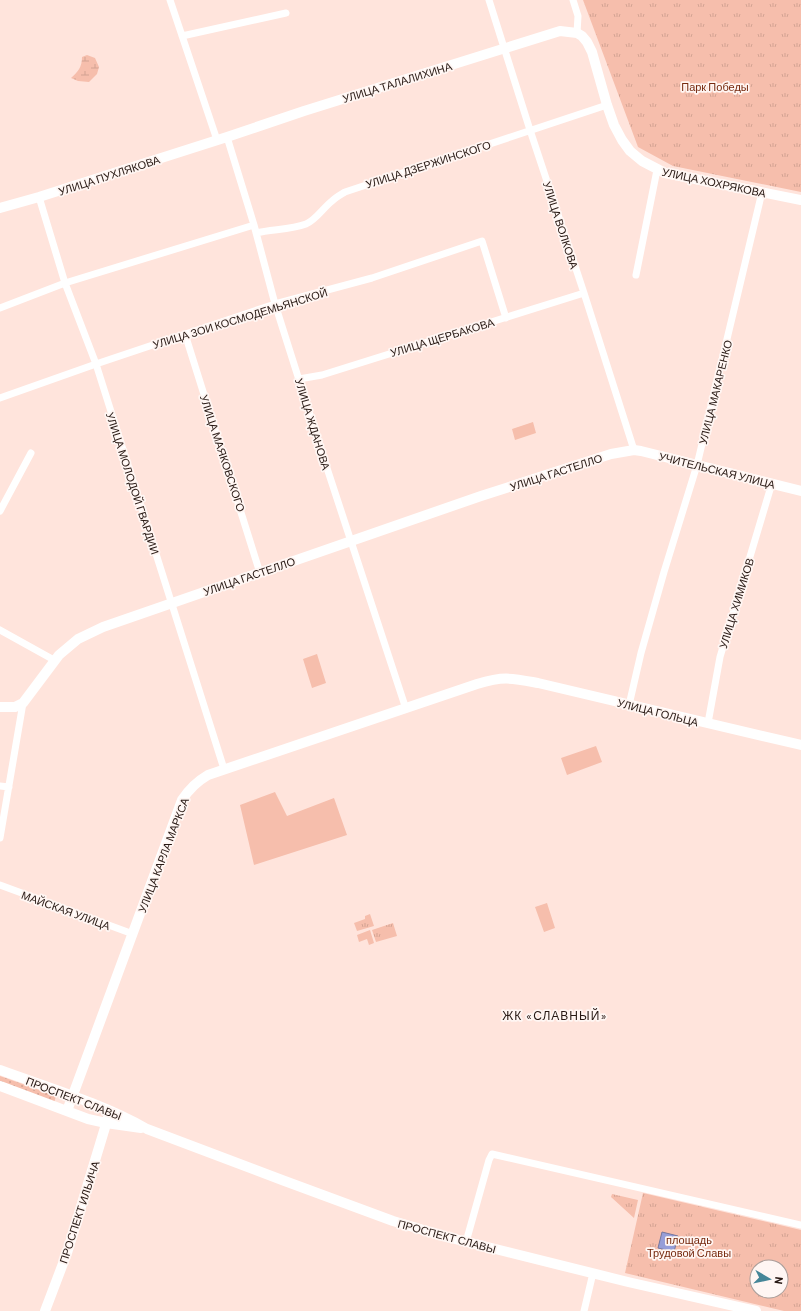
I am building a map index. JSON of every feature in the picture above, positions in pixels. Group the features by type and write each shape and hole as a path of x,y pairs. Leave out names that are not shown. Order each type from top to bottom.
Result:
{"street":[{"path":"170,0 217,140"},
{"name":"УЛИЦА ВОЛКОВА","path":"489,0 634,450"},
{"path":"573,0 578,16 577,33"},
{"path":"182,36 286,13"},
{"name":"УЛИЦА ТАЛАЛИХИНА","path":"217,140 341,99 505,49 552,33 560,31 577,33"},
{"name":"УЛИЦА ХОХРЯКОВА","path":"577,33 587,42 592,52 614,125 630,151 642,161 657,170 673,175 801,200"},
{"name":"УЛИЦА ДЗЕРЖИНСКОГО","path":"256,233 305,224 312,220 333,200 345,192 607,105"},
{"name":"УЛИЦА ЖДАНОВА","path":"227,137 254,225 275,304 406,709"},
{"name":"УЛИЦА ПУХЛЯКОВА","path":"0,208 217,140"},
{"path":"636,275 657,170"},
{"name":"УЛИЦА МАКАРЕНКО","path":"630,705 641,653 697,465 762,192"},
{"name":"УЛИЦА МОЛОДОЙ ГВАРДИИ","path":"39,197 65,283 96,364 224,769"},
{"path":"0,308 65,283 254,225"},
{"name":"УЛИЦА ЗОИ КОСМОДЕМЬЯНСКОЙ","path":"0,398 275,304 372,278 482,241 506,318"},
{"name":"УЛИЦА ЩЕРБАКОВА","path":"299,379 322,375 584,293"},
{"name":"УЛИЦА МАЯКОВСКОГО","path":"185,334 260,573"},
{"name":"УЧИТЕЛЬСКАЯ УЛИЦА","path":"634,450 801,491"},
{"name":"УЛИЦА ГАСТЕЛЛО","path":"0,838 23,703 54,660 78,639 103,627 481,496 611,454 634,450"},
{"path":"0,511 31,453"},
{"name":"УЛИЦА ХИМИКОВ","path":"708,723 720,657 772,483"},
{"path":"0,630 54,660"},
{"name":"УЛИЦА КАРЛА МАРКСА","path":"67,1111 182,800 188,790 196,782 208,775 224,769 496,679 505,677 516,678"},
{"name":"УЛИЦА ГОЛЬЦА","path":"516,678 801,745"},
{"path":"0,707 15,707 23,703"},
{"path":"0,786 9,787"},
{"name":"МАЙСКАЯ УЛИЦА","path":"0,885 132,934"},
{"name":"ПРОСПЕКТ СЛАВЫ","path":"0,1070 110,1111 147,1129 393,1221 466,1242 756,1311"},
{"name":"ПРОСПЕКТ СЛАВЫ","path":"0,1086 106,1124 147,1129"},
{"name":"ПРОСПЕКТ ИЛЬИЧА","path":"44,1311 67,1253 110,1111"},
{"path":"466,1242 492,1154 801,1225"},
{"path":"584,1311 593,1273"}],"green space":[{"name":"Парк Победы","path":"583,0 801,0 801,192 673,166 638,147"},
{"path":"87,55 95,58 99,67 97,74 89,82 78,81 71,78 79,69 82,57"},
{"path":"533,422 536,433 515,440 512,429"},
{"path":"317,654 326,683 312,688 303,659"},
{"path":"596,746 602,762 567,775 561,758"},
{"path":"275,792 287,816 334,798 347,835 254,865 240,805"},
{"path":"547,903 555,928 544,932 535,907"},
{"path":"370,914 374,926 357,931 354,923 365,919 365,916"},
{"path":"393,923 397,936 376,942 372,930"},
{"path":"370,930 374,943 369,945 367,939 359,942 357,935"},
{"path":"0,1076 56,1096 54,1103 0,1083"},
{"name":"площадь Трудовой Славы","path":"643,1193 801,1230 801,1311 784,1311 625,1273"},
{"path":"612,1194 638,1200 634,1218 611,1197"}],"water":[{"path":"662,1232 678,1236 674,1252 658,1248"}],"district":[{"name":"ЖК «СЛАВНЫЙ»","path":"555,1015"}]}
